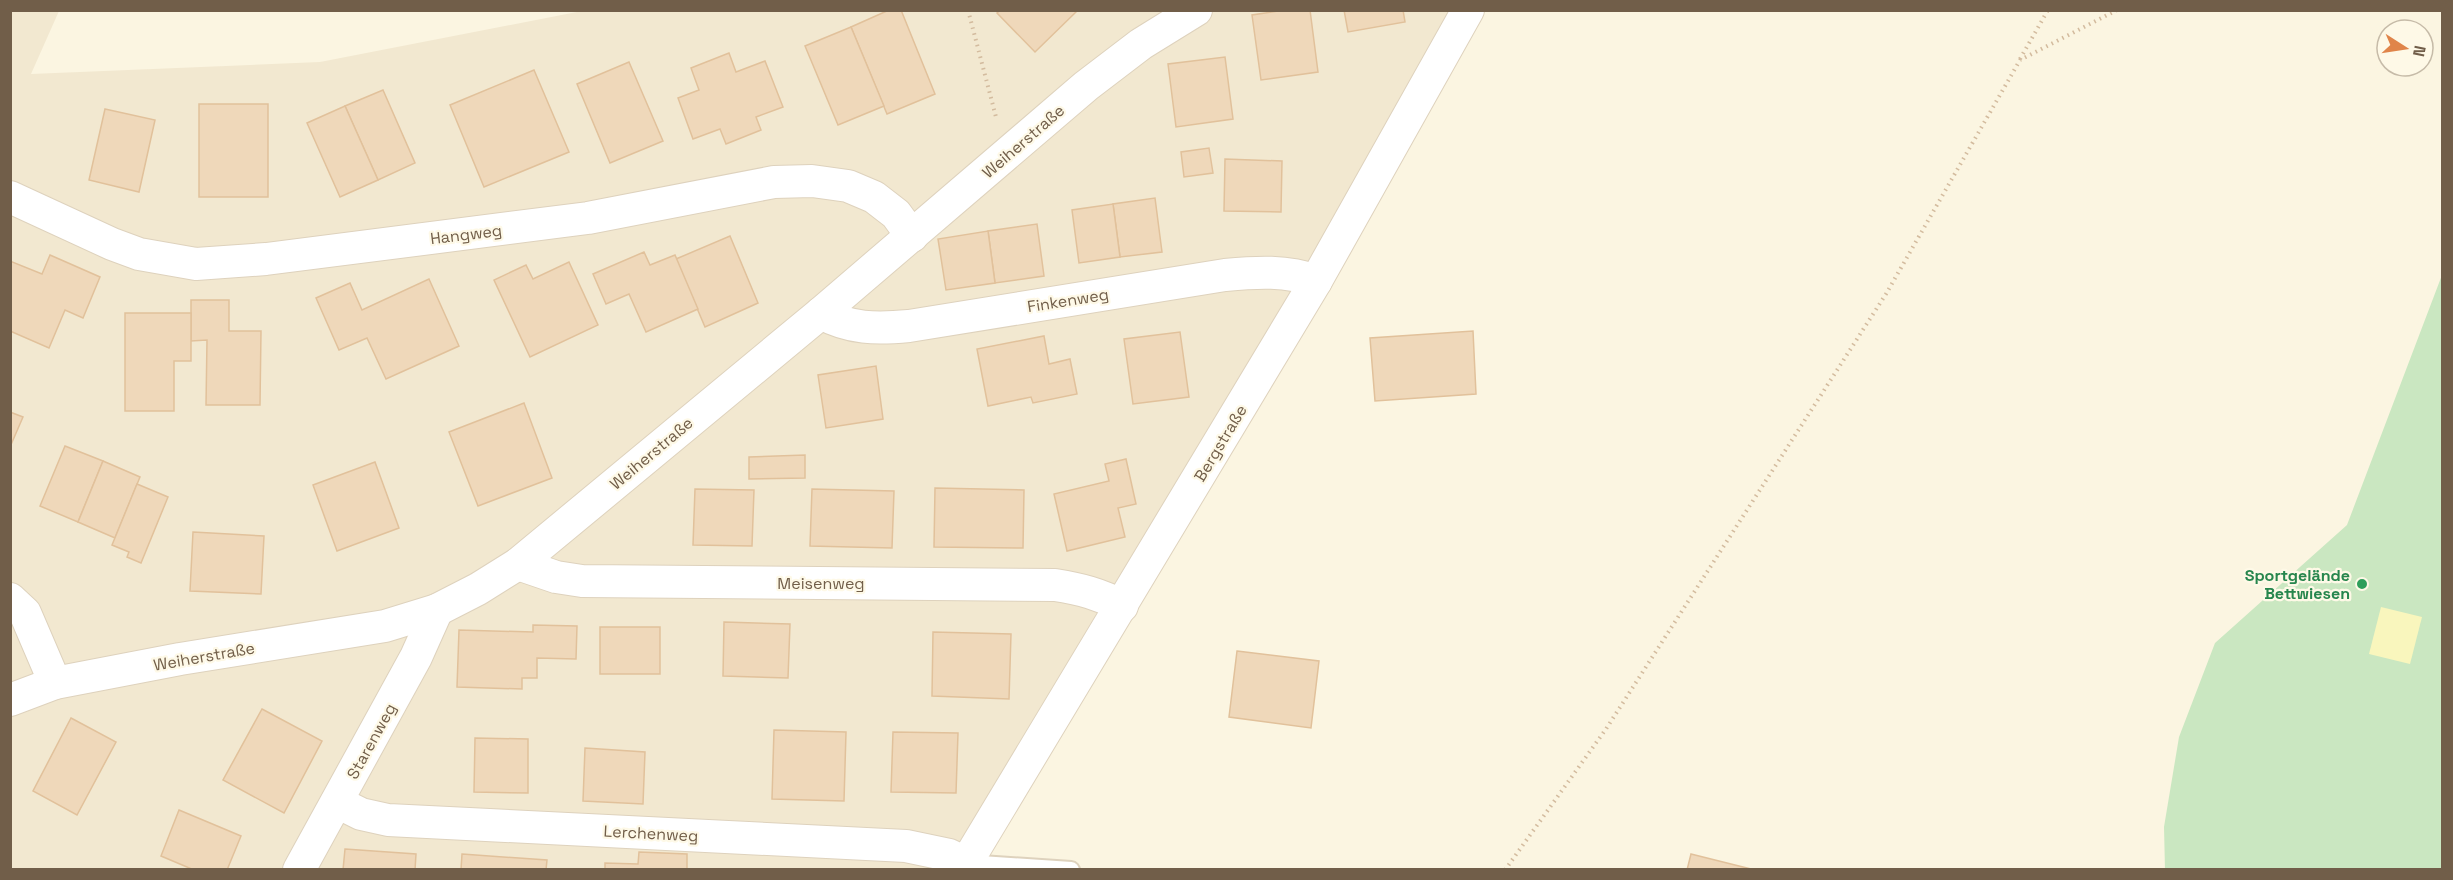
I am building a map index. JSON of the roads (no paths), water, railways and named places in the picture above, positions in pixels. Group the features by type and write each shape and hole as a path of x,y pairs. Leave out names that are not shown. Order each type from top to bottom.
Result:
{"street":[{"name":"Weiherstraße","path":"10,700 55,683 180,659 385,626 437,610 478,589 518,564 821,313 1096,79 1141,44 1196,10"},
{"name":"Bergstraße","path":"964,866 1316,281 1468,10"},
{"name":"Hangweg","path":"10,197 121,248 139,254 196,264 266,259 588,218 774,182 812,181 848,186 874,197 896,214 912,236"},
{"name":"Finkenweg","path":"821,313 854,327 879,329 1252,272 1298,274 1316,281"},
{"name":"Meisenweg","path":"518,564 546,574 582,581 1055,585 1082,589 1104,596 1122,606"},
{"path":"10,599 25,613 55,683"},
{"name":"Starenweg","path":"299,870 416,657 437,610"},
{"name":"Lerchenweg","path":"337,802 361,814 388,820 906,846 949,855 964,866"}],"lane":[{"path":"964,866 1071,870"}],"place":[{"name":"Sportgelände Bettwiesen","path":"2362,584"}]}
